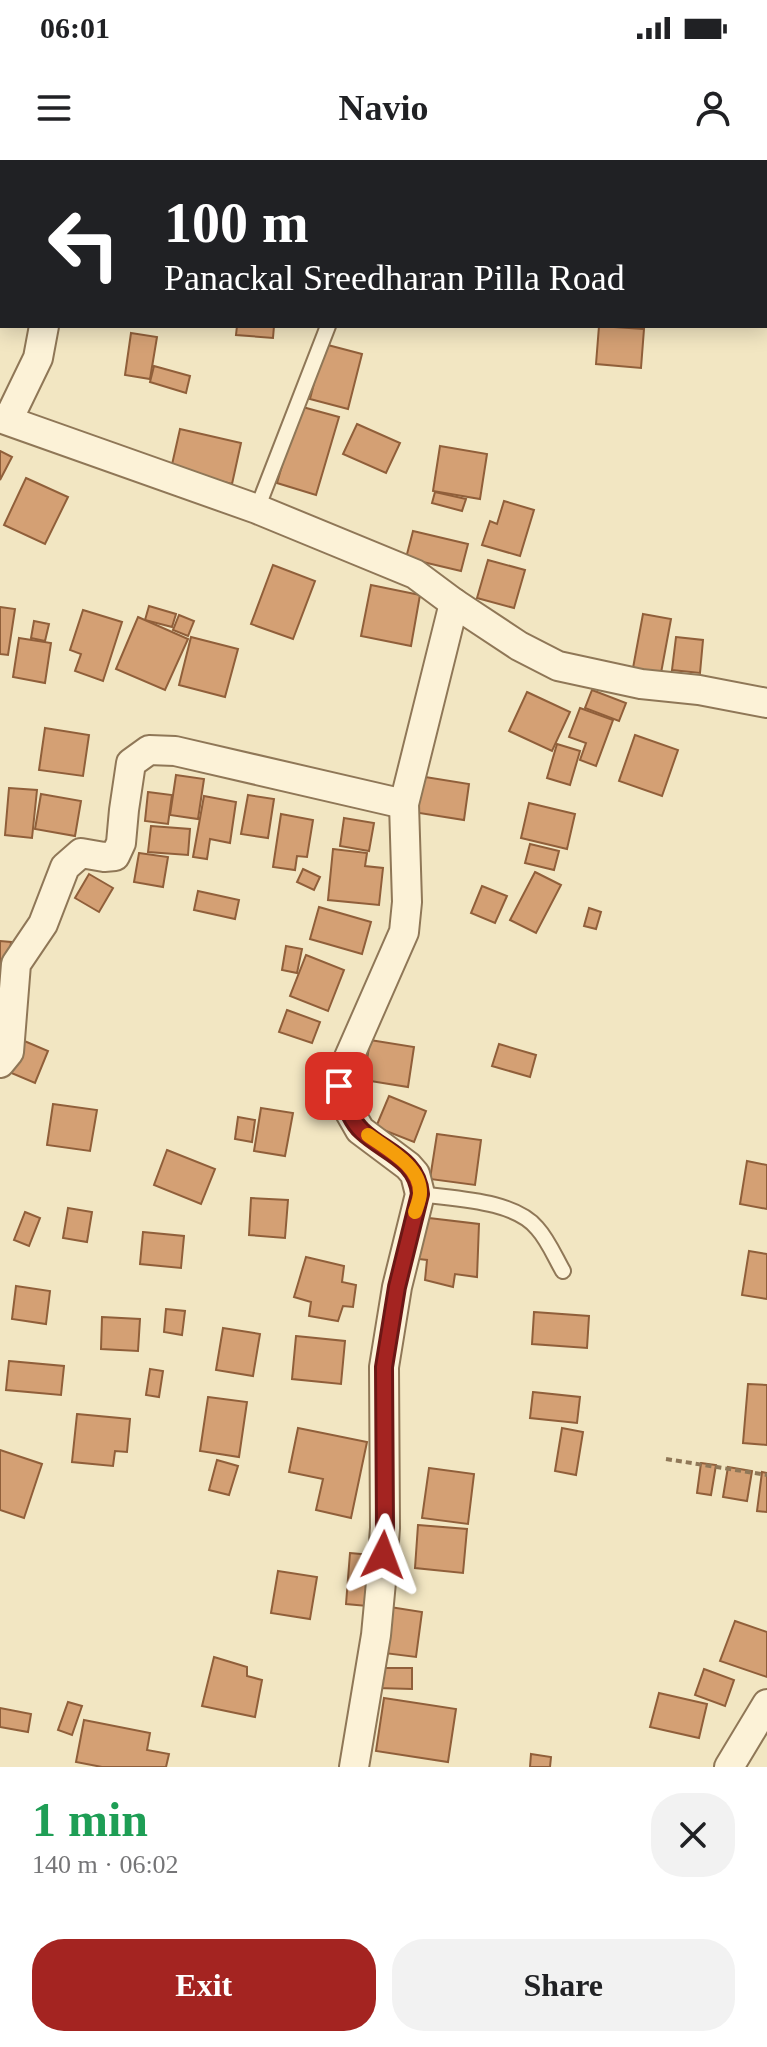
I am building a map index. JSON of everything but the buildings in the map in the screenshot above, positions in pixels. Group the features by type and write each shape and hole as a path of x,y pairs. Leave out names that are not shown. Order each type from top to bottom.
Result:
{"street":[{"path":"44,328 38,358 4,419 257,509 415,574 519,646 558,666 641,684 699,690 767,703"},
{"path":"354,1767 376,1635 381,1582 385,1528 384,1367 397,1287 420,1194 419,1183 408,1166 360,1130 339,1086 341,1073 404,932 407,902 404,804 454,603"},
{"path":"0,1063 9,1052 16,964 43,924 65,867 81,853 115,856 121,843 131,763 149,750 175,751 404,804"},
{"path":"729,1767 767,1704"}],"lane":[{"path":"257,509 327,328"},
{"path":"420,1194 490,1204 523,1215 538,1228 563,1271"}],"path":[{"path":"666,1459 767,1475"}],"slow traffic":[{"path":"368,1135 415,1174 420,1194 415,1212"}],"route":[{"path":"339,1086 360,1130 408,1166 419,1183 420,1194 397,1287 384,1367 383,1555"}]}
